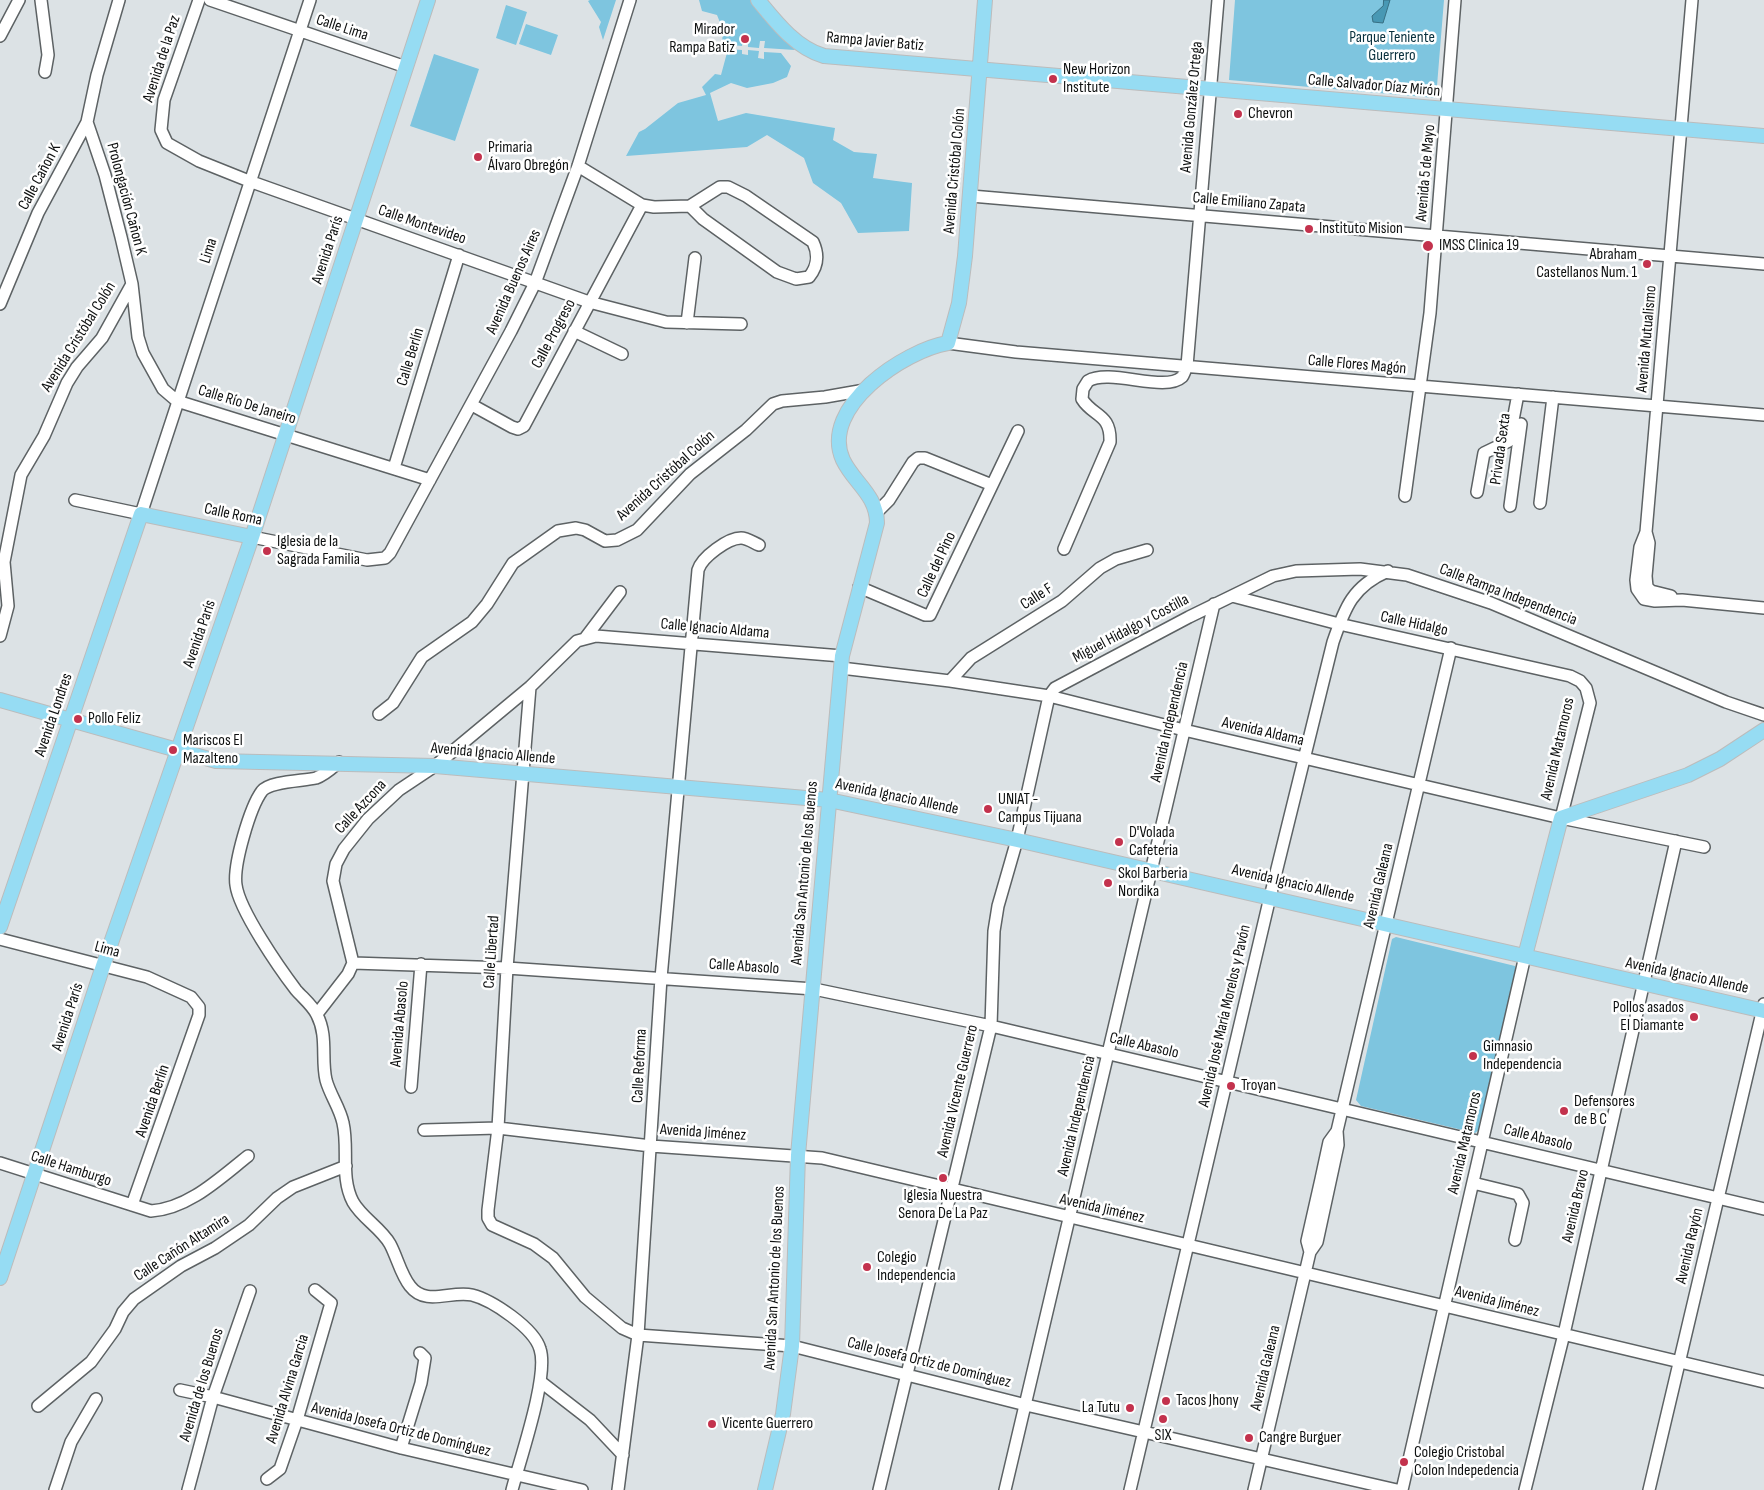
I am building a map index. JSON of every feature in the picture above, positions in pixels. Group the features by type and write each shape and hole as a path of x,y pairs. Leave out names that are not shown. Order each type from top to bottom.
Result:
{"main road":[{"name":"Avenida París","path":"0,1278 103,966 179,752 252,537 428,0"},
{"name":"Rampa Javier Batiz","path":"758,0 801,45 812,52 824,56 980,68"},
{"name":"Avenida Cristóbal Colón","path":"948,342 959,302 971,196 986,0"},
{"name":"Calle Salvador Díaz Mirón","path":"980,68 1764,136"},
{"path":"877,512 871,497 844,461 840,450 842,424 847,412 866,390 896,364 915,352 932,345 948,342"},
{"name":"Avenida San Antonio de los Buenos","path":"767,1484 783,1414 792,1346 798,1155 814,989 828,800 841,662 859,587 875,533 877,512"},
{"name":"Calle Roma","path":"141,514 252,537"},
{"name":"Avenida Londres","path":"0,928 141,514"},
{"name":"Avenida Ignacio Allende","path":"0,700 216,761 339,762 435,766 828,800 1017,840 1387,923 1644,985 1764,1008"},
{"path":"1560,818 1688,775 1720,759 1764,730"},
{"name":"Avenida Matamoros","path":"1525,956 1560,818"}],"street":[{"path":"0,36 19,0"},
{"path":"41,0 48,54 45,72"},
{"path":"87,122 95,84 119,0"},
{"name":"Avenida de la Paz","path":"161,130 164,100 199,0"},
{"name":"Calle Lima","path":"210,0 406,66"},
{"name":"Lima","path":"141,514 310,0"},
{"name":"Avenida Buenos Aires","path":"385,558 390,553 472,405 535,283 578,166 630,0"},
{"name":"Avenida González Ortega","path":"1186,366 1218,0"},
{"name":"Avenida 5 de Mayo","path":"1405,496 1437,236 1455,0"},
{"name":"Avenida Mutualismo","path":"1692,0 1646,532 1640,546 1641,596 1649,600 1682,600 1764,608"},
{"name":"Prolongación Cañon K","path":"87,122 105,175 132,284"},
{"name":"Calle Cañon K","path":"0,304 38,213 87,122"},
{"name":"Calle Montevideo","path":"161,130 167,143 174,148 249,181 589,302 650,319 687,323 741,324"},
{"path":"578,166 642,205 654,207 690,206 720,187 735,190 813,242 818,256 814,270 809,277 788,278 703,219 690,206"},
{"name":"Calle Emiliano Zapata","path":"971,196 1764,264"},
{"name":"Calle Progreso","path":"472,405 512,427 521,428 642,205"},
{"name":"Calle Berlín","path":"394,468 459,255"},
{"path":"687,323 695,258"},
{"name":"Calle Río De Janeiro","path":"132,284 138,337 143,353 163,389 177,400 430,480"},
{"name":"Avenida Cristóbal Colón","path":"0,636 8,606 4,562 21,475 44,436 67,383 102,338 132,284"},
{"path":"574,331 622,354"},
{"name":"Calle Flores Magón","path":"948,342 1016,352 1764,415"},
{"path":"1064,548 1110,442 1110,434 1104,418 1082,399 1088,380 1106,376 1151,382 1177,380 1182,377 1186,366"},
{"name":"Avenida Cristóbal Colón","path":"380,714 393,704 422,657 472,622 487,604 513,563 558,532 576,528 586,530 605,541 618,540 637,530 690,474 746,430 773,404 782,401 817,398 866,390"},
{"path":"1477,492 1484,453 1505,444 1512,435 1522,395"},
{"name":"Privada Sexta","path":"1510,506 1522,395"},
{"path":"1540,503 1553,398"},
{"path":"877,512 889,500 912,462 918,458 925,458 992,485 1018,431"},
{"name":"Calle del Pino","path":"859,587 924,615 930,615 992,485"},
{"name":"Calle Roma","path":"75,500 141,514"},
{"name":"Calle Roma","path":"252,537 367,560 385,558"},
{"name":"Calle Reforma","path":"618,1490 638,1335 661,978 690,643 700,562 704,557 734,539 745,538 759,545"},
{"name":"Calle F","path":"950,681 971,658 1062,601 1108,563 1147,550"},
{"name":"Calle Rampa Independencia","path":"1232,596 1273,576 1287,572 1360,569 1388,571 1425,580 1511,610 1726,702 1764,715"},
{"name":"Avenida José María Morelos y Pavón","path":"1130,1490 1270,897 1339,624 1350,603 1364,584 1388,571"},
{"name":"Calle Azcona","path":"353,963 333,881 336,864 368,819 399,790 435,766 530,688 577,641 586,637 620,592"},
{"name":"Miguel Hidalgo y Costilla","path":"1049,696 1055,688 1232,596"},
{"name":"Calle Hidalgo","path":"1232,596 1339,624 1570,676 1580,681 1586,688"},
{"name":"Avenida Independencia","path":"1005,1490 1071,1219 1214,604"},
{"name":"Calle Ignacio Aldama","path":"586,637 596,636 690,643 841,662"},
{"name":"Avenida Galeana","path":"1254,1490 1310,1252 1307,1241 1320,1179 1329,1142 1337,1131 1451,648"},
{"name":"Avenida Aldama","path":"841,662 1049,696 1184,730 1420,783 1560,818 1704,847"},
{"name":"Calle Libertad","path":"488,1218 498,1128 507,968 530,688"},
{"name":"Avenida Matamoros","path":"1560,818 1590,703 1586,688"},
{"name":"Avenida Vicente Guerrero","path":"880,1490 991,1026 994,930 998,906 1017,840 1049,696"},
{"path":"339,762 324,775 271,786 262,791 253,810 240,848 236,884 265,946 296,990 317,1014 324,1043 326,1079 343,1124 346,1184 354,1203 389,1241 410,1287 421,1295 434,1298 455,1294 477,1297 490,1302 525,1328 540,1347 542,1363 540,1382 512,1490"},
{"name":"Avenida Bravo","path":"1525,1490 1564,1334 1676,842"},
{"name":"Lima","path":"0,939 147,977 191,997 199,1006"},
{"name":"Avenida Matamoros","path":"1402,1490 1525,956"},
{"path":"317,1014 348,974 353,963"},
{"name":"Avenida Abasolo","path":"353,963 507,968"},
{"name":"Avenida Abasolo","path":"411,1087 421,964"},
{"name":"Calle Abasolo","path":"507,968 814,989 991,1026 1764,1209"},
{"name":"Avenida Berlín","path":"132,1206 199,1016 199,1006"},
{"name":"Avenida Rayón","path":"1649,1490 1764,1008"},
{"name":"Avenida Jiménez","path":"424,1130 498,1128 651,1146 822,1158 1071,1219 1764,1382"},
{"name":"Calle Hamburgo","path":"0,1163 151,1211 175,1206 206,1188 248,1156"},
{"name":"Calle Cañón Altamira","path":"38,1406 92,1362 115,1329 123,1312 134,1299 181,1266 215,1248 249,1225 277,1198 293,1187 346,1166"},
{"path":"1473,1183 1518,1194 1522,1197 1523,1203 1515,1240"},
{"name":"Calle Josefa Ortiz de Domínguez","path":"488,1218 492,1225 534,1244 554,1258 585,1297 622,1328 638,1335 792,1346 1026,1405 1397,1490"},
{"name":"Avenida Alvina Garcia","path":"267,1479 280,1469 297,1420 331,1303 315,1290"},
{"name":"Avenida de los Buenos","path":"188,1490 213,1396 250,1291"},
{"path":"401,1448 421,1382 425,1358 420,1354"},
{"path":"540,1382 590,1420 623,1455"},
{"name":"Avenida Josefa Ortiz de Domínguez","path":"180,1390 213,1396 401,1448 582,1490"},
{"path":"56,1490 70,1442 96,1399"}],"green space":[{"path":"616,0 603,40 599,27 601,22 588,1"},
{"path":"699,0 752,0 795,50 764,48 765,41 760,41 759,48 748,47 748,36 744,36 742,46 722,44 723,30 717,15 702,11"},
{"name":"Parque Teniente Guerrero","path":"1235,0 1444,0 1436,98 1229,80"},
{"path":"506,5 527,12 516,45 496,38"},
{"path":"526,24 558,35 551,55 519,44"},
{"path":"728,49 742,50 742,54 748,55 748,50 759,51 758,58 764,59 764,52 781,53 791,66 787,77 773,83 747,88 731,83 710,93 718,121 746,113 835,128 833,140 854,152 877,154 873,178 912,183 909,231 858,233 841,203 813,183 804,158 767,135 747,147 626,156 639,132 678,103 706,95 702,87 715,74 721,75"},
{"path":"434,54 479,69 455,141 410,126"},
{"path":"1396,937 1515,966 1517,971 1480,1129 1475,1133 1361,1106 1356,1100 1392,939"}],"shaded area":[{"path":"1384,0 1390,0 1383,23 1373,22 1372,16 1383,6"}],"place":[{"name":"Mirador Rampa Batiz","path":"745,39"},
{"name":"New Horizon Institute","path":"1053,79"},
{"name":"Chevron","path":"1238,114"},
{"name":"Primaria Álvaro Obregón","path":"478,157"},
{"name":"Instituto Mision","path":"1309,229"},
{"name":"IMSS Clinica 19","path":"1428,246"},
{"name":"Abraham Castellanos Num. 1","path":"1647,264"},
{"name":"Iglesia de la Sagrada Familia","path":"267,551"},
{"name":"Pollo Feliz","path":"78,719"},
{"name":"Mariscos El Mazalteno","path":"173,750"},
{"name":"UNIAT - Campus Tijuana","path":"988,809"},
{"name":"D'Volada Cafeteria","path":"1119,842"},
{"name":"Skol Barberia Nordika","path":"1108,883"},
{"name":"Pollos asados El Diamante","path":"1694,1017"},
{"name":"Gimnasio Independencia","path":"1473,1056"},
{"name":"Troyan","path":"1231,1086"},
{"name":"Defensores de B C","path":"1564,1111"},
{"name":"Iglesia Nuestra Senora De La Paz","path":"943,1178"},
{"name":"Colegio Independencia","path":"867,1267"},
{"name":"Tacos Jhony","path":"1166,1401"},
{"name":"La Tutu","path":"1130,1408"},
{"name":"SIX","path":"1163,1419"},
{"name":"Vicente Guerrero","path":"712,1424"},
{"name":"Cangre Burguer","path":"1249,1438"},
{"name":"Colegio Cristobal Colon Indepedencia","path":"1404,1462"}]}
